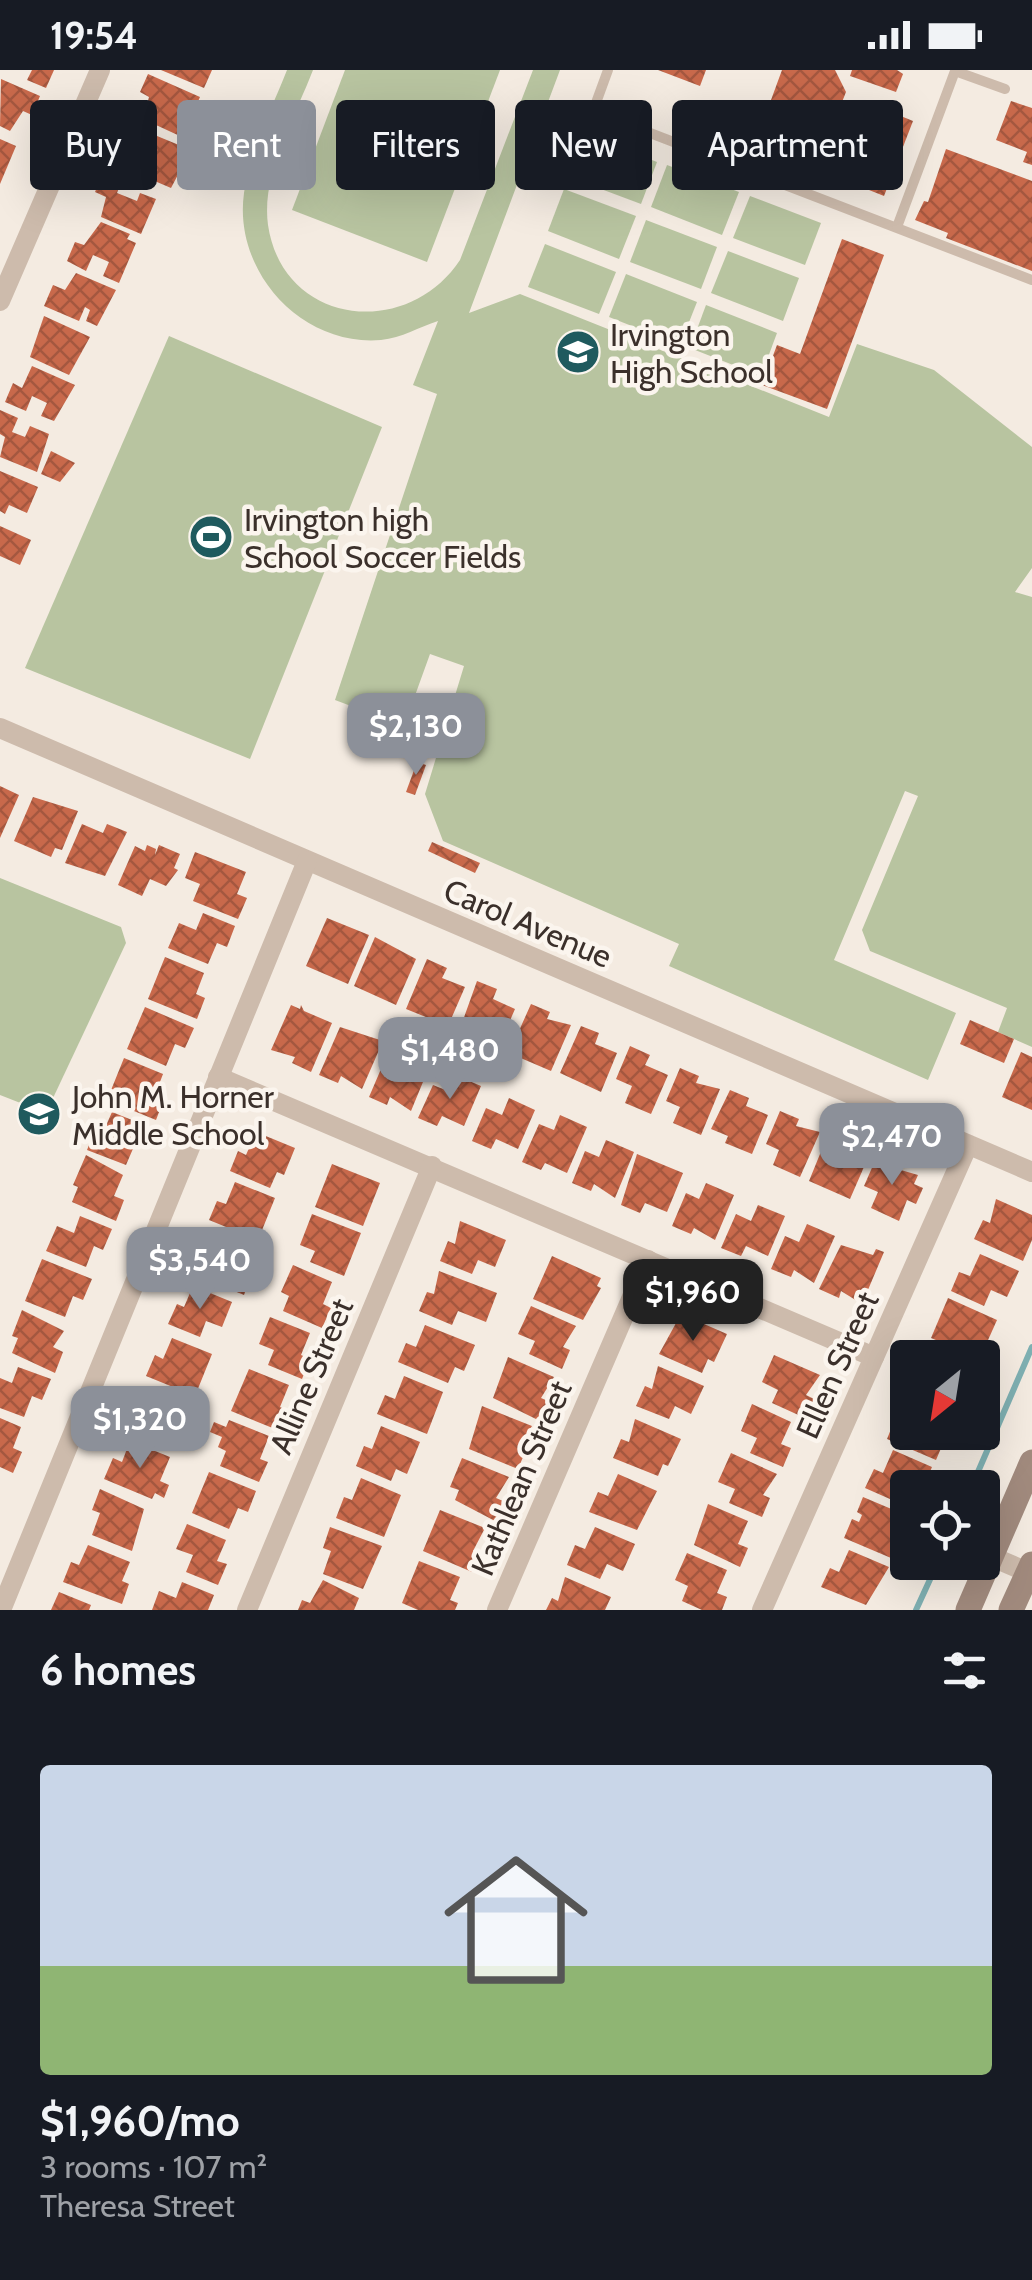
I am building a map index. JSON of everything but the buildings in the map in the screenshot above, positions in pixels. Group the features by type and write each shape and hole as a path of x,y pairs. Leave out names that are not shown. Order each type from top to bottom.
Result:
{"main road":[{"path":"1000,1534 1032,1462"},
{"path":"1012,1610 1031,1570"},
{"path":"968,1610 980,1580"}],"street":[{"path":"0,301 100,70"},
{"name":"Carol Avenue","path":"0,728 1032,1172"},
{"path":"1,1610 307,861"},
{"path":"218,1077 874,1357"},
{"name":"Ellen Street","path":"762,1610 968,1146"},
{"name":"Alline Street","path":"247,1610 432,1166"},
{"name":"Kathlean Street","path":"498,1610 648,1260"},
{"path":"1000,1559 1031,1570"}],"lane":[{"path":"608,70 593,110 1032,280"},
{"path":"897,227 955,71 1005,89"}],"green space":[{"path":"287,70 313,70 300,100 275,100"},
{"path":"345,70 500,70 489,100 336,100 336,190 454,190 427,262 292,210 300,190 316,190 316,147"},
{"path":"533,70 560,70 549,100 521,100"},
{"path":"515,117 515,190 469,313 520,294 829,417 857,344 934,370 1032,447 1032,568 1015,592 1032,597 1032,1047 998,1032 1007,1008 870,951 862,930 918,796 905,791 834,960 956,1013 928,1080 669,966 679,944 443,841 425,794 464,666 430,654 404,726 335,700 437,394 413,385 438,321 381,340 352,339 324,331 300,317 261,276 243,222 244,193 269,190 268,225 278,259 297,284 321,302 350,310 380,311 410,302 437,286 460,260 487,190 495,190 495,169"},
{"path":"667,165 672,167 672,190 739,192 722,235 651,207"},
{"path":"564,190 636,216 619,259 548,231"},
{"path":"604,190 646,190 641,204"},
{"path":"750,196 821,223 805,265 733,238"},
{"path":"646,220 717,247 701,289 630,262"},
{"path":"545,244 616,272 599,314 528,287"},
{"path":"728,251 799,278 783,321 711,293"},
{"path":"626,274 697,302 680,345 609,317"},
{"path":"706,305 777,333 761,376 690,348"},
{"name":"Irvington high School Soccer Fields","path":"169,336 382,427 250,759 25,668"},
{"path":"0,878 121,927 126,943 46,1113 0,1095"}],"waterway":[{"path":"979,1470 1032,1347"},
{"path":"916,1610 930,1580"}],"place":[{"name":"Irvington High School","path":"578,352"},
{"name":"Irvington high School Soccer Fields","path":"211,537"},
{"name":"John M. Horner Middle School","path":"39,1114"}]}
